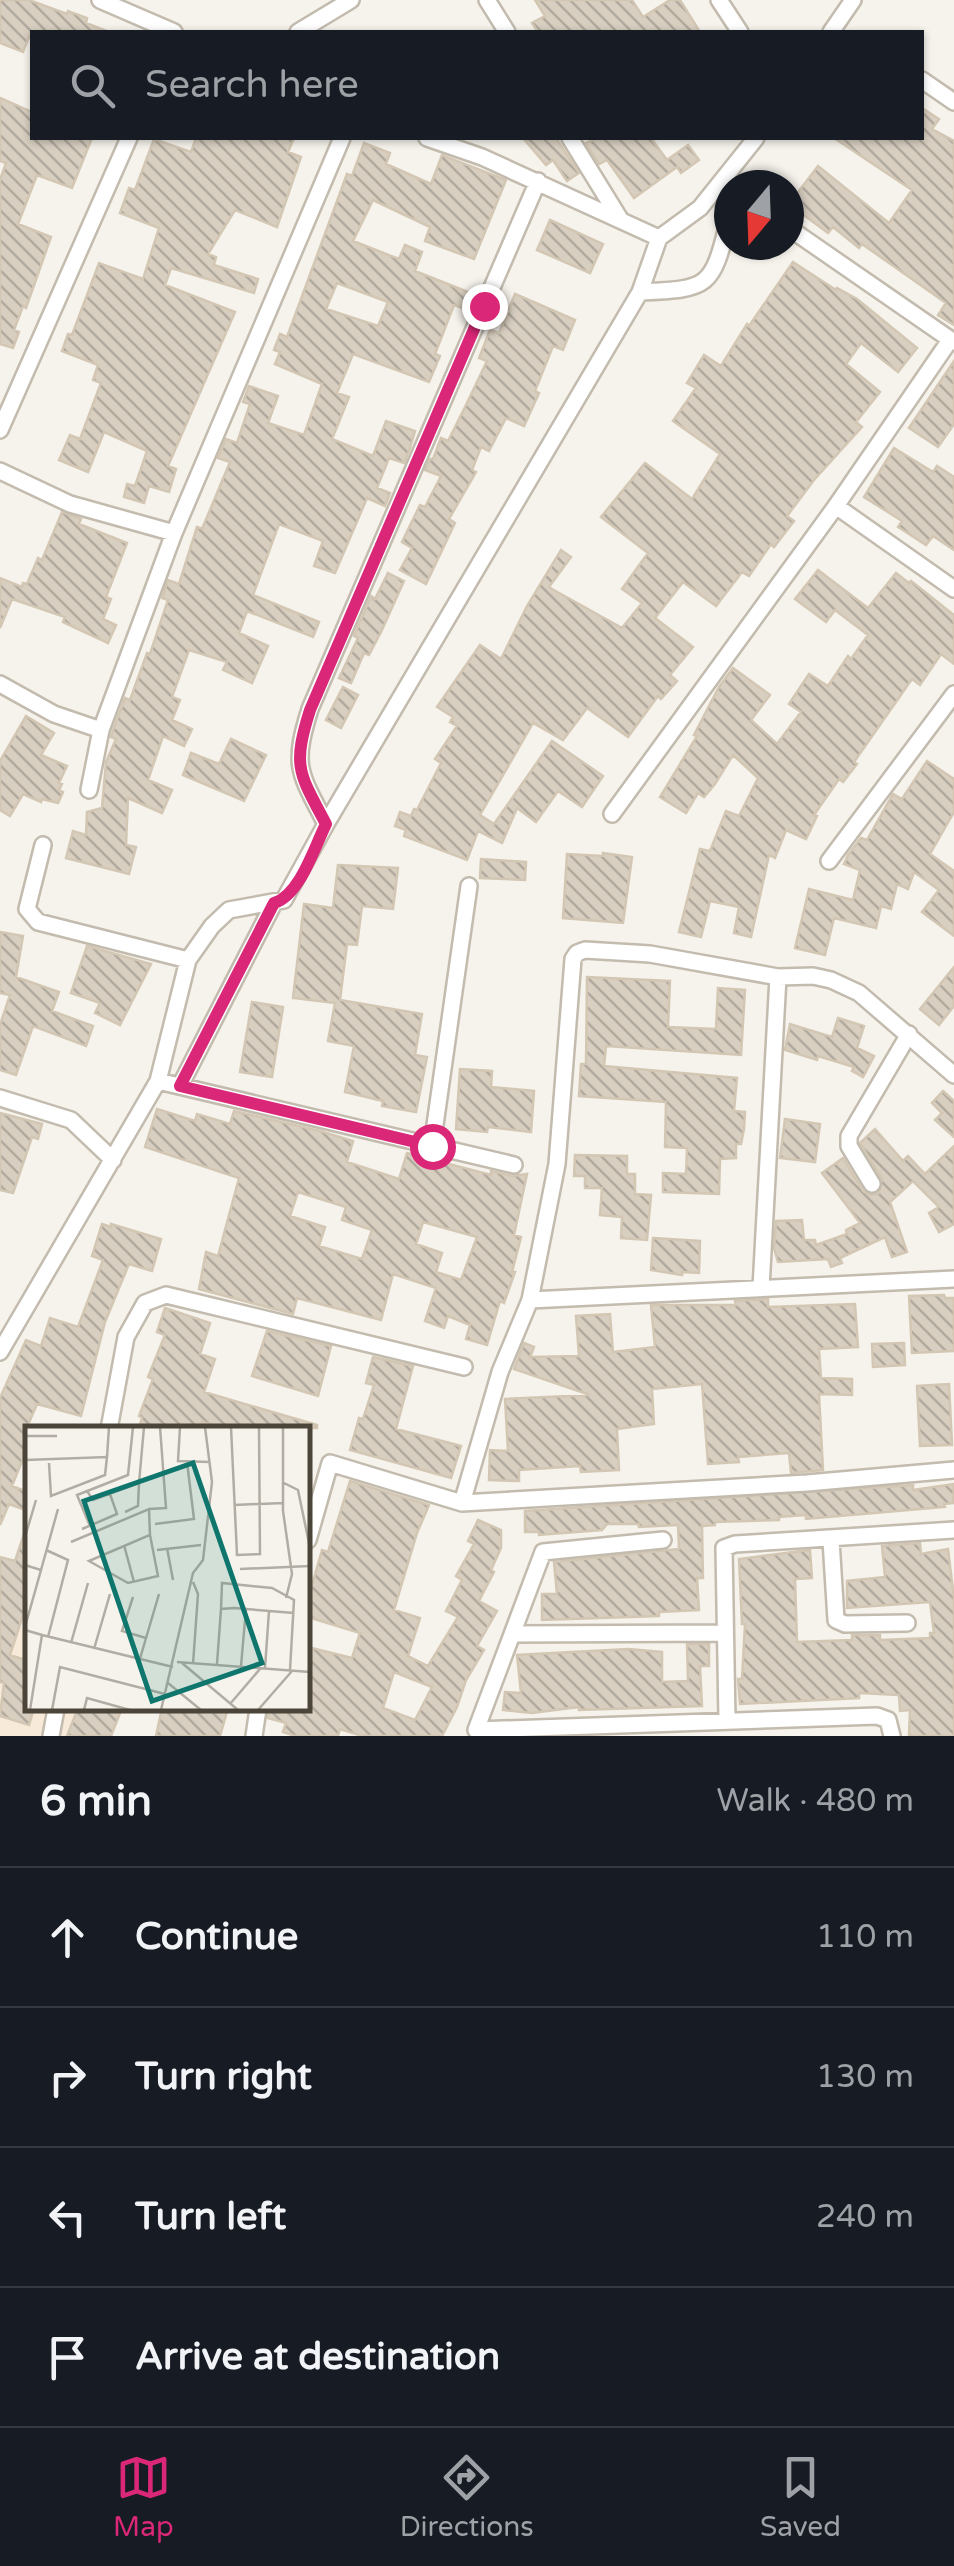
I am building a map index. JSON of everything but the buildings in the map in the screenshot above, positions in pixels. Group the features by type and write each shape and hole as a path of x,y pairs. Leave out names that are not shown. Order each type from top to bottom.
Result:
{"street":[{"path":"100,0 169,30"},
{"path":"301,30 352,0"},
{"path":"488,0 506,30"},
{"path":"719,0 739,30"},
{"path":"839,30 853,0"},
{"path":"924,81 954,102"},
{"path":"0,430 127,140"},
{"path":"88,790 101,730 174,533 341,140"},
{"path":"432,140 482,156 659,238"},
{"path":"571,140 620,220"},
{"path":"0,1352 158,1080 188,960 228,910 284,900 294,888 326,824 640,292 659,238 700,208 754,140"},
{"path":"326,824 300,776 298,759 310,710 538,181"},
{"path":"700,208 714,211"},
{"path":"612,814 952,341 804,238"},
{"path":"640,292 694,288 710,276 715,260"},
{"path":"0,471 70,504 174,533"},
{"path":"836,506 954,589"},
{"path":"0,684 54,714 101,730"},
{"path":"829,862 954,694"},
{"path":"43,845 27,909 38,922 188,960"},
{"path":"432,1146 468,886"},
{"path":"180,1086 274,903"},
{"path":"462,1503 500,1372 530,1300 557,1164 573,959 577,953 585,950 650,954 778,977 813,976 844,985 954,1074"},
{"path":"761,1288 778,977"},
{"path":"872,1184 849,1146 850,1136 909,1034"},
{"path":"158,1080 514,1166"},
{"path":"0,1098 71,1120 112,1160"},
{"path":"530,1300 954,1279"},
{"path":"109,1426 126,1337 146,1303 166,1295 353,1337 464,1367"},
{"path":"310,1533 330,1463 462,1503 807,1483 954,1470"},
{"path":"727,1720 724,1548 735,1544 954,1530"},
{"path":"664,1540 543,1552 475,1733 878,1716 888,1720 892,1736"},
{"path":"831,1540 836,1620 845,1624 907,1623"},
{"path":"513,1634 725,1633"},
{"path":"51,1736 55,1711"},
{"path":"254,1736 258,1711"}],"shaded area":[{"path":"0,1592 25,1634 25,1711 72,1711 87,1736 0,1736"}],"route":[{"path":"432,1146 180,1086 274,903 284,900 294,888 326,824 300,776 298,759 310,710 484,306"}]}
